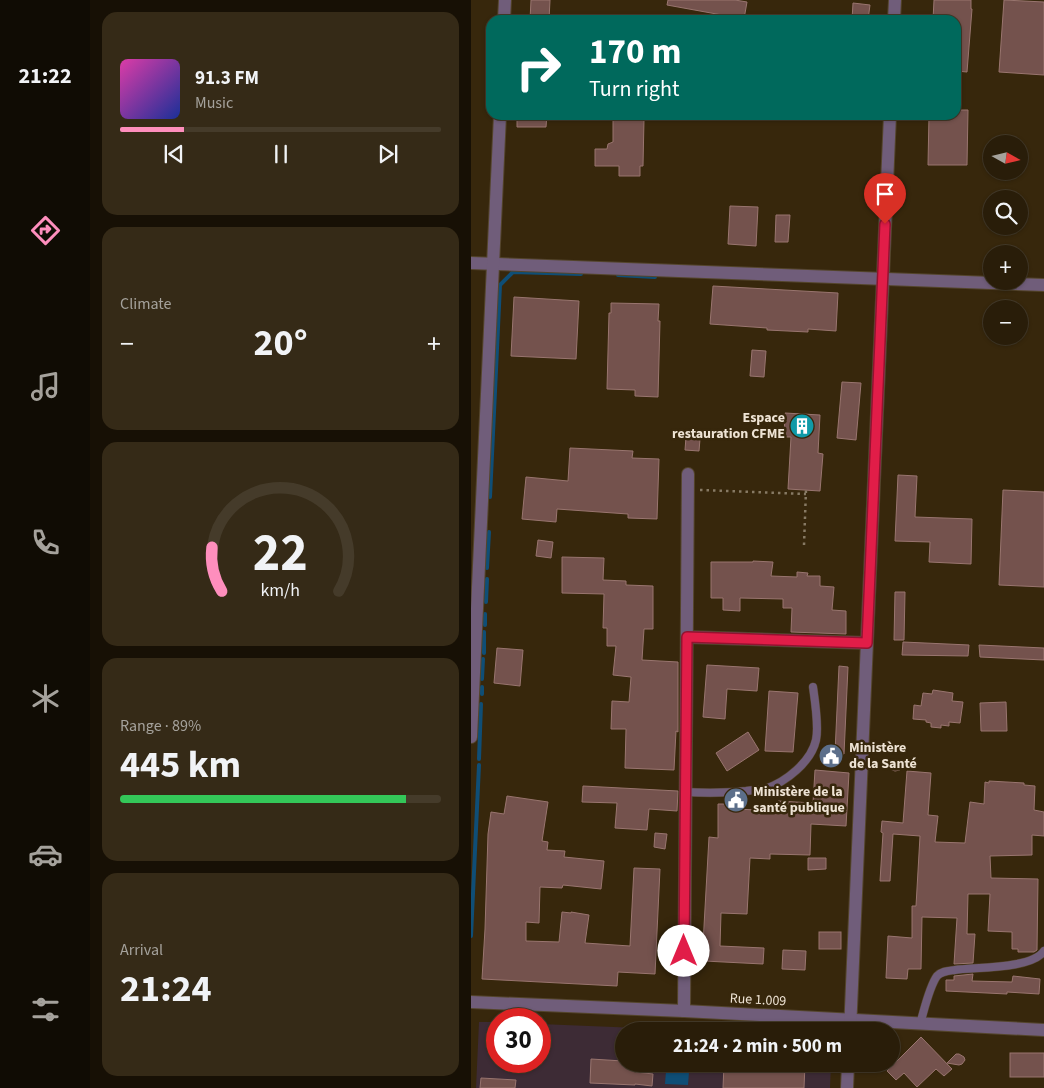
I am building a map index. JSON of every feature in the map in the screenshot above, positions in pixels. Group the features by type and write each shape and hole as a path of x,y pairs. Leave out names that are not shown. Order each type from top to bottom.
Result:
{"street":[{"path":"504,15 505,0"},
{"path":"894,15 895,0"},
{"path":"471,737 500,120"},
{"path":"850,1022 890,120"},
{"path":"471,263 1044,285"},
{"path":"684,1011 688,474"},
{"path":"687,637 867,643"},
{"name":"Rue 1.009","path":"471,1002 684,1011 806,1022"},
{"name":"Rue 1.009","path":"900,1025 1044,1030"},
{"path":"847,1088 848,1072"}],"lane":[{"path":"685,792 709,793 764,789 799,768 808,758 817,738 813,687"},
{"path":"920,1024 937,976 943,971 1013,965 1031,961 1043,954 1044,951"}],"path":[{"path":"688,490 806,492 803,546"}],"shaded area":[{"path":"479,1022 486,1022 486,1073 551,1073 551,1024 615,1027 615,1072 831,1072 830,1088 476,1088"}],"water":[{"path":"666,1072 689,1072 688,1085 665,1084"}],"building":[{"path":"531,0 550,0 549,15 530,15"},
{"path":"668,0 735,0 747,2 745,15 722,15 667,5"},
{"path":"934,0 971,0 967,72 961,71 961,15 933,15"},
{"path":"1004,0 1044,2 1044,75 999,72"},
{"path":"853,3 870,5 869,15 852,15"},
{"path":"961,110 968,110 967,165 928,165 929,120 961,120"},
{"path":"517,120 547,120 546,127 517,127"},
{"path":"613,120 644,120 643,166 640,166 640,176 619,176 619,166 595,166 595,149 607,149 608,144 613,142"},
{"path":"730,206 758,207 756,246 728,244"},
{"path":"776,215 790,215 788,242 775,242"},
{"path":"713,286 838,293 836,331 808,329 808,332 767,330 767,328 710,324"},
{"path":"514,297 579,301 576,359 511,356"},
{"path":"611,303 659,304 658,397 635,396 635,390 607,389 609,313 611,313"},
{"path":"752,350 766,351 764,377 750,376"},
{"path":"842,382 861,383 856,440 837,438"},
{"path":"785,413 820,415 818,453 823,454 820,491 788,489 791,437 784,437"},
{"path":"686,437 700,439 699,451 685,450"},
{"path":"570,448 633,451 632,458 659,459 657,519 628,518 628,514 557,509 556,522 522,519 526,477 568,481"},
{"path":"898,475 917,476 915,517 972,519 971,564 929,562 930,542 895,541"},
{"path":"1003,490 1044,492 1044,587 999,585"},
{"path":"538,540 553,542 551,558 536,556"},
{"path":"562,557 604,558 603,580 626,581 626,585 653,586 653,629 644,629 642,660 678,662 678,732 676,731 674,770 625,768 626,729 611,729 612,701 629,702 631,677 613,675 616,646 607,646 607,628 603,628 604,594 562,593"},
{"path":"711,562 773,562 771,576 797,577 797,572 808,573 807,576 820,576 820,586 834,587 832,610 846,611 846,634 791,632 792,608 783,608 783,599 740,598 740,611 723,610 723,598 711,598"},
{"path":"895,592 905,592 904,640 894,640"},
{"path":"903,642 969,645 968,656 902,655"},
{"path":"979,645 1044,648 1044,660 980,657"},
{"path":"497,648 523,650 520,686 494,683"},
{"path":"707,665 759,668 757,691 727,689 725,719 703,717"},
{"path":"839,666 848,667 844,754 835,753"},
{"path":"933,690 953,693 952,701 963,702 960,723 949,722 949,726 941,725 941,728 931,727 931,723 926,722 926,720 913,719 914,705 921,706 923,693 932,694"},
{"path":"769,691 798,693 793,752 765,751"},
{"path":"1006,702 1007,731 981,731 980,703"},
{"path":"748,732 759,750 727,771 716,753"},
{"path":"896,760 900,764 900,770 895,771 890,769 889,766 890,762"},
{"path":"815,770 849,773 846,826 811,824 810,855 770,854 770,859 750,858 747,914 721,913 720,946 764,948 763,964 704,961 703,944 709,837 718,838 718,804 736,804 736,809 777,811 778,801 813,803"},
{"path":"907,771 931,773 928,815 938,816 935,842 965,843 970,802 984,804 985,782 1024,783 1024,785 1035,786 1034,810 1044,812 1044,836 1032,835 1032,855 990,856 991,878 1038,879 1037,950 1034,952 1018,952 1018,949 1012,949 1012,932 988,931 990,894 968,894 967,934 975,934 973,963 954,964 957,918 922,917 921,969 908,969 907,979 886,978 888,936 912,938 912,906 916,906 920,836 893,834 890,881 880,881 882,821 903,823"},
{"path":"583,786 678,791 677,811 649,809 647,830 615,828 617,803 582,802"},
{"path":"507,796 548,802 542,841 548,842 547,850 565,851 564,857 604,861 601,889 563,885 562,888 540,887 539,923 526,922 526,941 559,942 562,912 571,912 589,915 585,943 630,946 634,868 660,869 655,974 618,972 617,986 482,979 488,834 491,812 504,814"},
{"path":"655,833 667,834 665,849 654,847"},
{"path":"808,858 826,858 826,869 808,870"},
{"path":"819,932 841,932 841,949 819,949"},
{"path":"783,950 806,951 805,970 782,969"},
{"path":"973,974 972,981 1012,982 1013,976 1040,979 1039,994 946,991 946,980 954,980 954,976"},
{"path":"921,1037 952,1069 944,1076 936,1069 917,1087 904,1073 896,1080 888,1072 900,1072 900,1058"},
{"path":"1010,1053 1044,1053 1044,1077 1010,1077"},
{"path":"956,1054 964,1057 965,1060 962,1064 947,1063"},
{"path":"591,1059 615,1060 615,1072 653,1074 652,1086 590,1083"},
{"path":"724,1072 805,1072 804,1088 723,1088"},
{"path":"481,1078 516,1080 515,1088 480,1088"}],"waterway":[{"path":"490,497 500,285 513,272 581,274"},
{"path":"618,275 655,277"},
{"path":"487,568 489,532"},
{"path":"486,602 487,579"},
{"path":"485,614 485,625"},
{"path":"484,632 484,653"},
{"path":"482,679 483,659"},
{"path":"482,687 482,694"},
{"path":"479,759 481,704"},
{"path":"471,936 479,765"}],"place":[{"name":"Espace restauration CFME","path":"802,426"},
{"name":"Ministère de la Santé","path":"831,756"},
{"name":"Ministère de la santé publique","path":"736,800"}],"route":[{"path":"684,951 687,637 867,643 885,224"}]}
